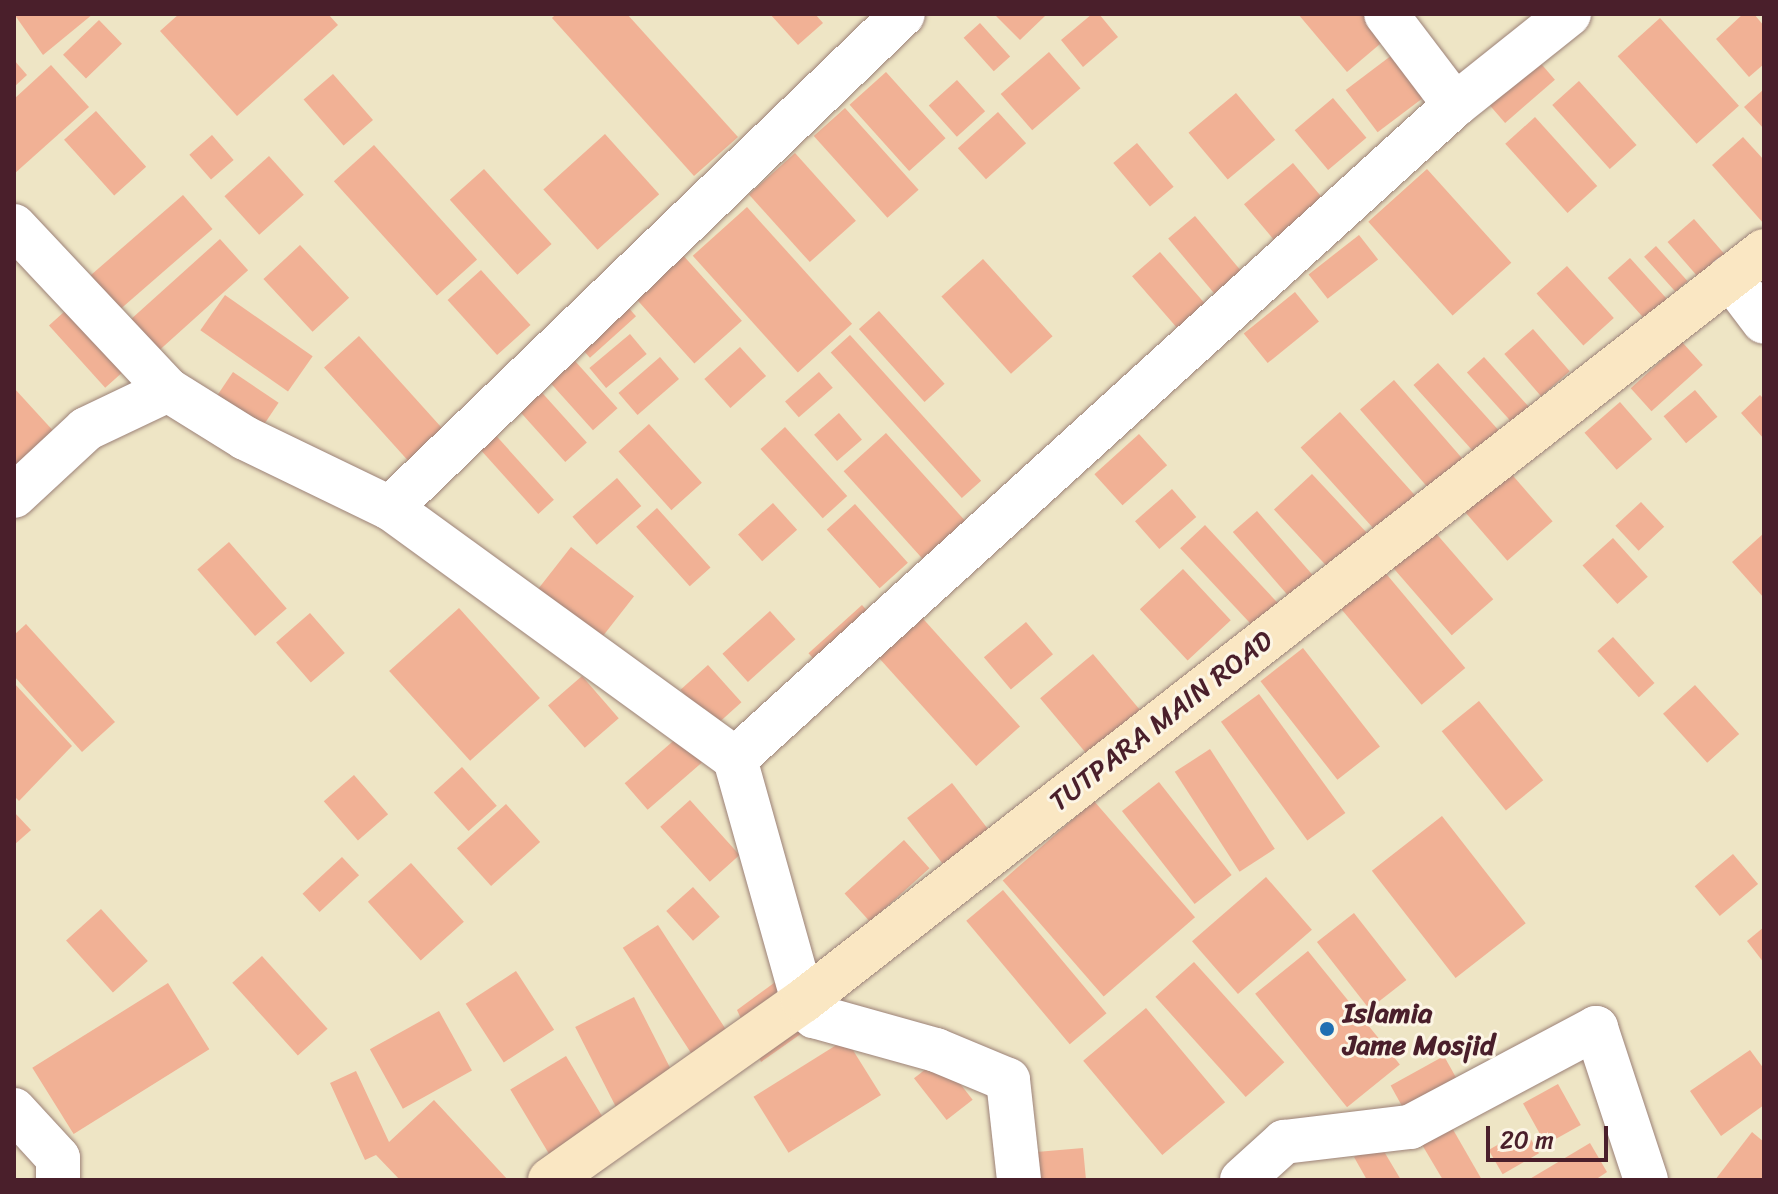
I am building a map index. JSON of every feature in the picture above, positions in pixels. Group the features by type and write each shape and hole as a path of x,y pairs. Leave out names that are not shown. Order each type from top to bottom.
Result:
{"street":[{"path":"390,508 903,14"},
{"path":"1386,14 1455,105"},
{"path":"735,759 1455,105 1569,14"},
{"path":"14,226 168,390 245,438 390,508 735,759 808,1008 936,1050 1008,1080 1019,1180"},
{"name":"TUTPARA MAIN ROAD","path":"550,1180 808,1008 1764,251"},
{"path":"1730,277 1764,322"},
{"path":"14,496 86,429 168,390"},
{"path":"1242,1180 1284,1142 1410,1127 1596,1028 1646,1180"},
{"path":"14,1110 58,1158 58,1180"}],"building":[{"path":"14,14 93,14 43,55"},
{"path":"179,14 328,14 338,25 237,116 160,31"},
{"path":"556,14 627,14 738,137 694,176 552,18"},
{"path":"770,14 815,14 823,23 798,45"},
{"path":"994,14 1042,14 1045,16 1020,40"},
{"path":"1092,14 1099,14 1118,37 1083,67 1061,40"},
{"path":"1298,14 1377,14 1393,33 1347,72"},
{"path":"1743,14 1754,14 1764,26 1764,64 1749,77 1716,39"},
{"path":"1660,18 1739,106 1697,144 1618,56"},
{"path":"99,20 122,44 86,78 63,55"},
{"path":"980,23 1010,56 994,71 964,38"},
{"path":"1400,49 1432,91 1378,132 1346,90"},
{"path":"1530,51 1555,80 1505,123 1480,94"},
{"path":"1049,52 1080,88 1032,130 1001,94"},
{"path":"14,60 27,75 14,87"},
{"path":"51,65 89,107 14,174 14,99"},
{"path":"886,72 946,138 909,171 850,105"},
{"path":"333,74 373,120 344,146 304,100"},
{"path":"957,80 985,111 957,137 929,105"},
{"path":"1579,81 1637,145 1610,169 1552,105"},
{"path":"1764,89 1764,129 1744,107"},
{"path":"1236,93 1275,140 1228,180 1189,133"},
{"path":"1333,98 1366,138 1328,170 1295,130"},
{"path":"845,108 919,190 887,218 814,136"},
{"path":"96,111 146,167 114,196 64,140"},
{"path":"998,112 1026,143 986,179 958,148"},
{"path":"1535,117 1597,186 1568,213 1505,144"},
{"path":"605,134 659,194 598,250 543,190"},
{"path":"212,135 234,160 211,180 189,155"},
{"path":"1743,137 1764,160 1764,224 1712,165"},
{"path":"1137,143 1174,187 1150,207 1113,163"},
{"path":"374,145 477,259 437,296 334,181"},
{"path":"795,153 856,221 810,262 749,194"},
{"path":"269,156 304,195 259,235 224,196"},
{"path":"1293,163 1337,216 1288,257 1244,204"},
{"path":"484,169 552,244 517,275 450,200"},
{"path":"1427,169 1511,263 1453,315 1368,222"},
{"path":"183,195 213,229 118,311 89,277"},
{"path":"747,207 852,324 798,373 693,256"},
{"path":"1195,216 1255,287 1228,310 1168,238"},
{"path":"1694,219 1733,264 1707,287 1668,242"},
{"path":"1359,235 1378,259 1328,299 1309,274"},
{"path":"220,239 248,270 156,353 128,322"},
{"path":"300,245 349,298 313,332 263,279"},
{"path":"1656,246 1687,281 1676,292 1644,257"},
{"path":"1160,252 1205,304 1177,328 1132,276"},
{"path":"681,253 742,321 694,363 633,296"},
{"path":"1630,258 1674,307 1652,327 1608,278"},
{"path":"983,259 1053,336 1011,374 941,296"},
{"path":"1567,266 1614,318 1583,345 1537,293"},
{"path":"481,270 531,325 497,355 448,300"},
{"path":"1295,292 1319,322 1268,363 1244,334"},
{"path":"225,295 313,356 288,392 200,330"},
{"path":"75,302 131,364 105,388 49,325"},
{"path":"626,305 636,316 590,358 580,346"},
{"path":"879,311 945,384 925,402 859,329"},
{"path":"1533,329 1570,371 1541,396 1504,354"},
{"path":"630,334 647,354 606,388 589,368"},
{"path":"850,335 981,481 962,498 831,352"},
{"path":"359,336 446,433 411,464 324,367"},
{"path":"1682,342 1703,365 1651,411 1631,388"},
{"path":"740,347 766,376 730,408 704,379"},
{"path":"566,351 618,408 593,430 541,373"},
{"path":"660,357 679,379 638,415 618,393"},
{"path":"1484,357 1534,412 1516,427 1467,372"},
{"path":"1438,363 1508,440 1483,462 1413,385"},
{"path":"233,372 279,403 258,433 212,403"},
{"path":"819,372 833,388 799,417 785,402"},
{"path":"1394,380 1467,465 1434,494 1360,410"},
{"path":"536,386 587,442 565,462 514,405"},
{"path":"14,388 57,435 14,474"},
{"path":"1695,390 1717,417 1686,443 1664,416"},
{"path":"1760,395 1764,399 1764,439 1741,413"},
{"path":"1620,402 1652,439 1617,470 1585,433"},
{"path":"1340,412 1418,499 1379,534 1301,447"},
{"path":"839,413 862,439 837,461 814,435"},
{"path":"649,424 702,483 671,510 619,451"},
{"path":"785,427 847,496 823,518 760,449"},
{"path":"491,430 554,500 538,514 475,444"},
{"path":"886,433 973,530 931,568 844,471"},
{"path":"1139,434 1167,465 1123,505 1094,474"},
{"path":"1508,470 1553,521 1507,561 1463,509"},
{"path":"1312,474 1369,535 1331,570 1274,509"},
{"path":"617,478 641,506 597,545 572,517"},
{"path":"1172,489 1196,517 1159,549 1135,521"},
{"path":"1641,502 1664,527 1639,551 1615,526"},
{"path":"773,503 797,530 762,561 738,534"},
{"path":"855,504 908,563 880,588 827,529"},
{"path":"657,508 711,567 690,586 636,527"},
{"path":"1257,511 1320,583 1296,604 1233,532"},
{"path":"1427,523 1493,599 1452,635 1385,559"},
{"path":"1205,525 1283,608 1258,632 1180,548"},
{"path":"1764,533 1764,598 1732,562"},
{"path":"1613,538 1648,577 1617,604 1583,565"},
{"path":"229,542 287,608 255,636 197,570"},
{"path":"571,547 634,596 596,644 533,595"},
{"path":"1183,569 1231,620 1188,660 1140,609"},
{"path":"1383,570 1465,668 1422,705 1339,607"},
{"path":"862,605 878,623 825,671 808,653"},
{"path":"459,608 540,698 470,761 389,671"},
{"path":"770,611 795,639 748,682 722,654"},
{"path":"917,612 1020,726 976,766 873,651"},
{"path":"310,613 345,653 311,683 276,643"},
{"path":"1026,622 1053,654 1011,690 984,657"},
{"path":"26,624 115,722 82,752 14,676 14,635"},
{"path":"1613,637 1654,683 1639,697 1597,651"},
{"path":"1303,648 1380,747 1337,780 1260,681"},
{"path":"1093,654 1146,717 1093,761 1040,698"},
{"path":"708,665 741,702 714,727 681,690"},
{"path":"582,676 619,718 585,748 548,706"},
{"path":"14,683 72,746 19,801 14,796"},
{"path":"1695,685 1739,734 1707,763 1663,714"},
{"path":"1259,694 1345,813 1307,841 1221,722"},
{"path":"1479,701 1543,780 1506,810 1442,731"},
{"path":"679,736 702,762 648,810 625,783"},
{"path":"1210,749 1275,849 1240,872 1175,772"},
{"path":"462,767 497,806 469,831 434,792"},
{"path":"354,775 388,814 358,840 324,801"},
{"path":"1159,782 1232,875 1195,904 1122,811"},
{"path":"952,783 990,831 945,866 907,818"},
{"path":"690,800 740,855 710,882 660,827"},
{"path":"1094,801 1195,917 1104,997 1003,880"},
{"path":"506,804 540,842 491,886 457,848"},
{"path":"14,812 31,830 14,845"},
{"path":"1442,816 1526,923 1456,978 1372,871"},
{"path":"904,840 929,868 870,922 845,894"},
{"path":"1733,854 1758,884 1720,916 1695,886"},
{"path":"342,857 359,875 320,912 303,894"},
{"path":"411,863 464,922 421,961 368,902"},
{"path":"1266,877 1312,930 1238,994 1192,941"},
{"path":"693,887 720,917 693,941 666,911"},
{"path":"1003,890 1106,1013 1070,1044 966,921"},
{"path":"101,909 148,961 113,992 66,940"},
{"path":"1354,913 1406,980 1369,1009 1317,942"},
{"path":"658,925 728,1032 692,1055 623,948"},
{"path":"1764,927 1764,963 1747,941"},
{"name":"Islamia Jame Mosjid","path":"1308,951 1400,1064 1347,1107 1255,994"},
{"path":"262,956 328,1029 298,1056 232,983"},
{"path":"1194,962 1284,1062 1246,1097 1155,997"},
{"path":"516,971 554,1030 504,1062 466,1004"},
{"path":"778,980 805,1031 761,1062 737,1010"},
{"path":"168,983 209,1049 74,1134 32,1068"},
{"path":"634,997 686,1099 627,1129 575,1027"},
{"path":"1146,1008 1225,1102 1162,1155 1083,1061"},
{"path":"439,1011 472,1070 403,1109 370,1049"},
{"path":"846,1039 881,1095 789,1153 754,1097"},
{"path":"1750,1050 1764,1069 1764,1105 1721,1136 1690,1091"},
{"path":"566,1056 620,1145 564,1179 510,1089"},
{"path":"1444,1056 1458,1081 1405,1111 1391,1086"},
{"path":"940,1058 973,1100 947,1120 914,1078"},
{"path":"356,1071 389,1142 434,1100 508,1180 400,1180 376,1155 365,1160 330,1083"},
{"path":"1558,1084 1581,1125 1546,1144 1523,1103"},
{"path":"1451,1126 1482,1180 1443,1180 1421,1143"},
{"path":"1525,1129 1539,1153 1503,1174 1489,1150"},
{"path":"1752,1132 1764,1142 1764,1180 1715,1180"},
{"path":"1379,1143 1401,1180 1367,1180 1354,1157"},
{"path":"1590,1143 1607,1172 1595,1180 1528,1180"},
{"path":"1083,1148 1086,1180 1028,1180 1025,1153"}],"place":[{"name":"Islamia Jame Mosjid","path":"1327,1029"}]}
